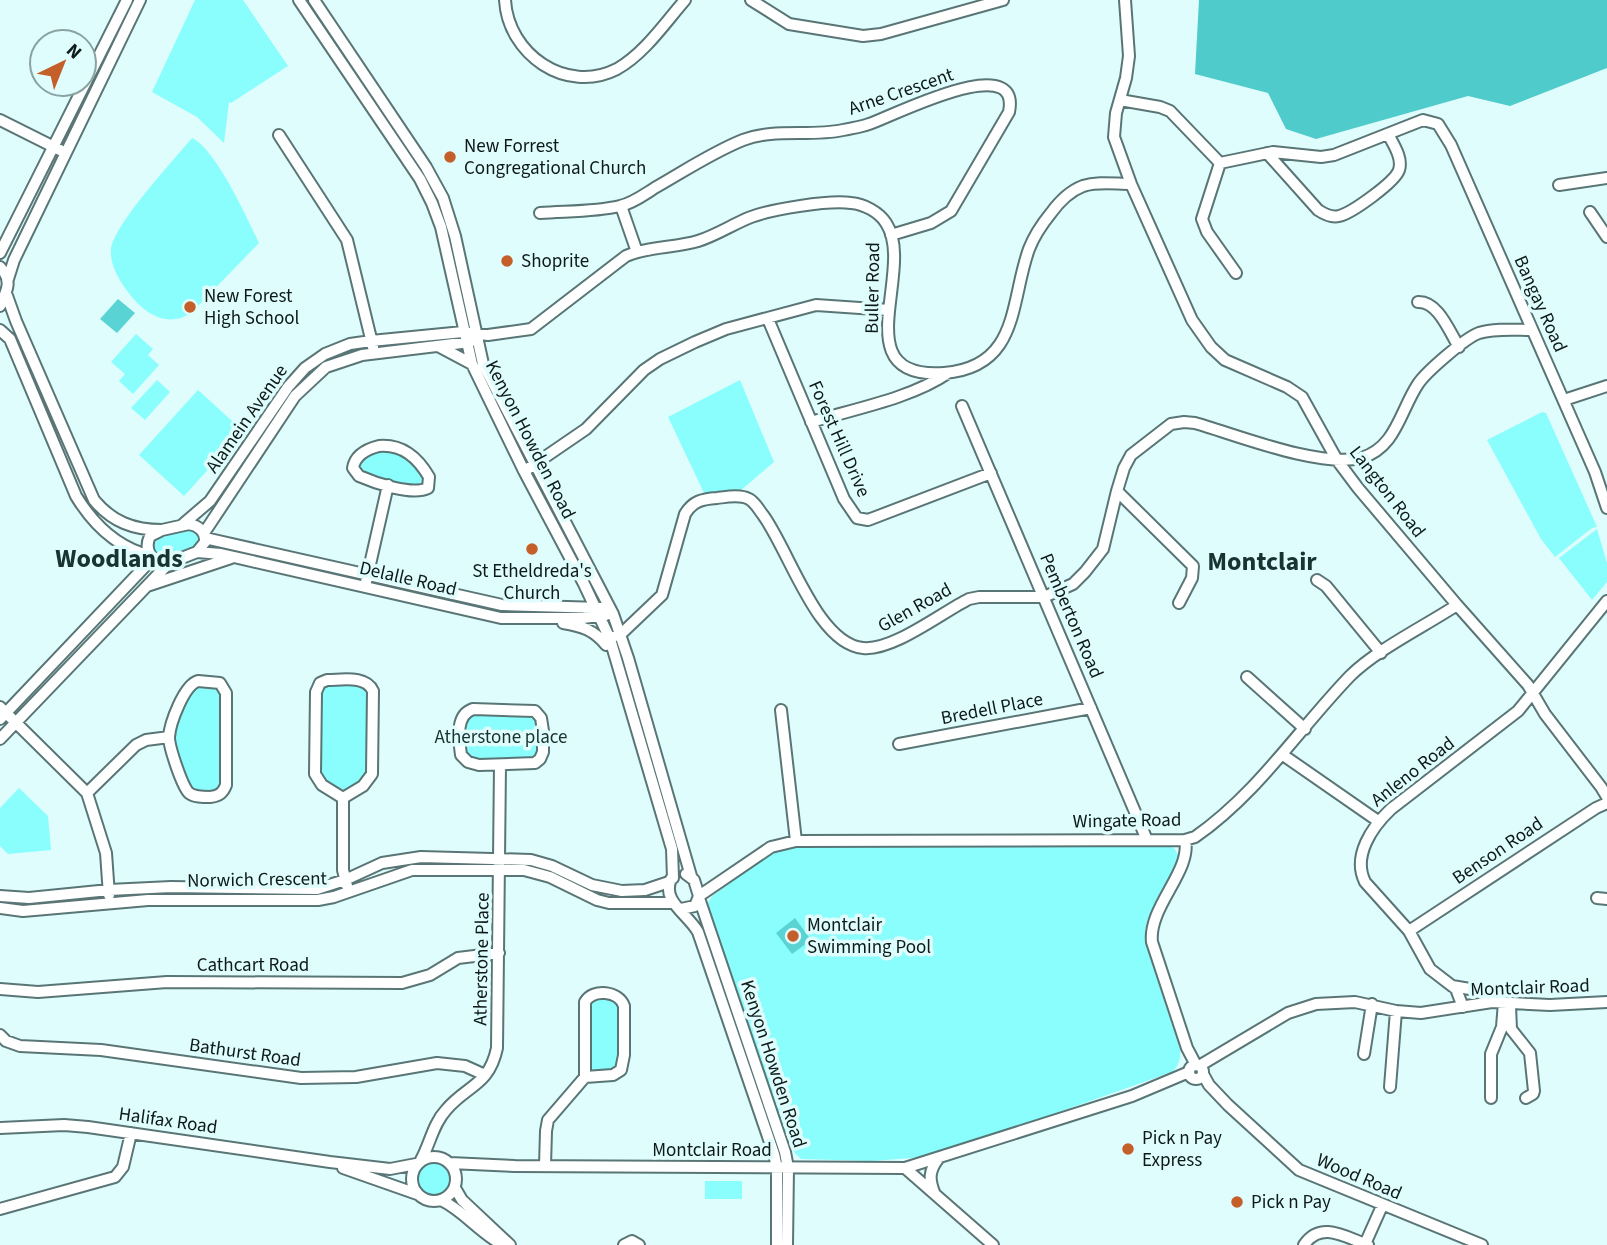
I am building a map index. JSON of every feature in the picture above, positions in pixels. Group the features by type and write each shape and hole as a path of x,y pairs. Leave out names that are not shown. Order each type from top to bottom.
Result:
{"street":[{"path":"0,253 127,0"},
{"path":"0,306 14,260 141,0"},
{"name":"Kenyon Howden Road","path":"299,0 433,178 446,205 455,236 470,337 471,364 611,610 611,638 615,655 672,849 671,880"},
{"path":"505,0 512,33 529,55 548,69 586,76 607,73 623,65 685,0"},
{"path":"751,0 789,24 863,36 881,34 1003,0"},
{"name":"Langton Road","path":"1125,0 1129,56 1114,124 1114,137 1130,184 1185,307 1203,338 1225,360 1287,387 1302,397 1337,460 1457,606 1528,685 1545,715 1601,787 1607,800"},
{"path":"306,10 315,2"},
{"name":"Kenyon Howden Road","path":"315,2 379,107 432,203 442,233 458,310 611,638 694,880"},
{"name":"Arne Crescent","path":"540,213 621,206 721,149 746,139 773,134 811,135 870,124 948,92 970,86 990,86 1005,92 1009,98 1009,112 951,211 931,223 891,235"},
{"path":"1120,100 1170,111 1220,163"},
{"path":"0,120 66,152"},
{"name":"Bangay Road","path":"1388,134 1411,123 1431,120 1440,126 1451,145 1564,400 1595,472 1607,508"},
{"path":"1220,163 1267,153 1288,152 1328,157 1388,134 1399,160 1398,171 1388,183 1350,211 1337,216 1329,215 1318,210 1267,153"},
{"path":"279,135 347,240 375,353"},
{"path":"1220,163 1202,214 1202,222 1237,272"},
{"path":"1559,185 1607,178"},
{"name":"Buller Road","path":"470,337 524,331 536,326 613,264 637,251 698,241 765,212 854,203 871,210 885,221 891,235 894,267 888,339 892,350 903,365 920,373 948,373 982,360 1002,342 1013,316 1028,250 1037,232 1061,201 1090,184 1130,184"},
{"path":"621,206 637,251"},
{"path":"1590,212 1607,237"},
{"path":"0,267 8,279"},
{"path":"6,293 94,500 117,521 146,530 162,530"},
{"path":"1418,302 1435,308 1459,346"},
{"path":"530,468 586,429 651,365 726,330 816,305 889,310"},
{"path":"439,334 458,310"},
{"name":"Forest Hill Drive","path":"768,318 853,514 862,520 868,520 991,473"},
{"path":"0,330 10,339 76,496 93,521 114,539 163,563 197,552 203,546 204,536 193,525 182,525 154,533 148,540 152,557"},
{"name":"Glen Road","path":"611,638 664,591 677,539 688,509 696,502 711,498 741,497 752,501 777,536 821,618 839,639 864,648 883,647 974,597 1044,597 1073,584 1101,554 1116,491 1131,455 1177,422 1195,423 1304,456 1337,460 1359,458 1371,454 1388,440 1421,380 1459,346 1477,334 1488,331 1532,330"},
{"name":"Alamein Avenue","path":"182,525 211,501 282,394 304,368 336,349 371,341 439,334 470,337"},
{"name":"Alamein Avenue","path":"204,536 295,396 326,367 375,353 436,346 470,337"},
{"path":"436,346 471,364"},
{"path":"811,422 906,393 948,373"},
{"path":"1564,400 1607,386"},
{"name":"Pemberton Road","path":"962,406 1147,840"},
{"path":"379,446 401,448 416,459 430,480 428,488 422,491 388,485 356,474 353,464 362,453 379,446"},
{"path":"1595,472 1607,468"},
{"path":"366,581 388,485"},
{"path":"1116,491 1193,566 1192,578 1179,603"},
{"name":"Delalle Road","path":"204,536 501,618 551,618 611,610"},
{"name":"Delalle Road","path":"197,552 502,606 572,607 598,612"},
{"path":"109,896 106,853 88,793 16,723 2,713 113,602 152,557"},
{"path":"147,587 234,557"},
{"path":"0,739 169,562"},
{"path":"1317,580 1326,586 1381,653"},
{"path":"572,607 581,596 584,584"},
{"name":"Anleno Road","path":"1463,1007 1458,992 1430,969 1409,931 1371,890 1360,873 1362,852 1378,821 1502,726 1533,695 1607,601"},
{"path":"113,602 122,612"},
{"name":"Wingate Road","path":"699,897 771,847 796,841 1185,841 1202,832 1250,791 1350,676 1381,653 1457,606"},
{"path":"551,618 611,638"},
{"path":"1247,677 1305,729"},
{"path":"327,680 366,682 373,691 372,774 363,786 343,798 322,785 315,774 316,692 320,683 327,680"},
{"path":"202,681 216,681 222,685 226,702 226,779 221,794 195,796 188,792 169,737 189,685 202,681"},
{"name":"Bredell Place","path":"899,744 1091,708"},
{"path":"473,709 536,710 543,722 543,752 540,759 531,764 500,765 472,764 464,760 460,748 460,723 463,716 473,709"},
{"path":"781,710 796,841"},
{"path":"88,793 136,745 146,740 169,737"},
{"path":"1283,755 1378,821"},
{"name":"Atherstone Place","path":"419,1162 446,1110 474,1088 485,1075 497,1048 500,765"},
{"path":"343,798 342,852 345,880 350,892"},
{"name":"Benson Road","path":"1409,931 1607,800"},
{"name":"Wood Road","path":"1185,841 1184,859 1155,918 1151,932 1152,942 1196,1071 1298,1170 1382,1206 1448,1239 1482,1245"},
{"name":"Norwich Crescent","path":"266,894 317,889 382,863 407,858 501,865 550,877 585,897 609,903 677,906"},
{"name":"Norwich Crescent","path":"0,896 29,898 188,893 266,894 318,900 350,892 412,870 542,862 580,881 608,889 638,891 671,880"},
{"path":"683,873 694,880 699,897 691,908 677,906 669,889 671,880 683,873"},
{"name":"Wingate Road","path":"694,880 719,882"},
{"name":"Norwich Crescent","path":"0,908 23,911 109,896"},
{"name":"Kenyon Howden Road","path":"699,897 707,940 785,1152 778,1245"},
{"name":"Kenyon Howden Road","path":"677,906 707,940"},
{"name":"Cathcart Road","path":"0,989 38,992 167,982 402,983 429,975 458,958 499,953"},
{"name":"Anleno Road","path":"1452,986 1470,989 1507,1003"},
{"path":"545,1166 548,1120 585,1077 586,999 594,994 616,996 624,1006 623,1066 614,1075 585,1077"},
{"name":"Montclair Road","path":"447,1161 483,1166 905,1168 1139,1093 1196,1071 1301,1007 1337,1002 1372,1004 1396,1011 1421,1013 1507,1003 1574,1005 1607,1002"},
{"path":"1507,1003 1511,1029 1530,1053 1534,1091 1526,1098"},
{"path":"1491,1098 1491,1054 1502,1027 1507,1003"},
{"path":"1364,1054 1372,1004"},
{"path":"1390,1087 1396,1011"},
{"name":"Bathurst Road","path":"0,1035 6,1041 20,1046 101,1050 301,1079 356,1077 437,1063 465,1066 485,1075"},
{"name":"Halifax Road","path":"0,1128 72,1125 331,1163 390,1168 433,1156 447,1161"},
{"path":"434,1129 456,1175 455,1184 447,1197 441,1200"},
{"path":"0,1209 113,1179 123,1167 131,1133"},
{"path":"934,1193 929,1180 938,1159"},
{"path":"417,1194 411,1183 419,1162"},
{"name":"Halifax Road","path":"331,1163 417,1194 428,1201 441,1200 503,1245"},
{"name":"Montclair Road","path":"455,1184 469,1171 483,1166"},
{"name":"Kenyon Howden Road","path":"782,1168 787,1245"},
{"path":"905,1168 993,1245"},
{"path":"455,1184 462,1200 510,1245"},
{"path":"1304,1245 1314,1235 1325,1231 1366,1244 1382,1206"},
{"path":"624,1245 629,1241 639,1245"}],"green space":[{"path":"195,0 243,0 288,66 229,102 224,143 197,117 152,92"},
{"path":"192,138 211,155 220,169 259,243 192,312 181,318 165,319 148,312 135,301 118,276 111,250 114,239 133,209"},
{"path":"136,334 153,349 148,355 159,365 133,394 119,381 125,374 111,362"},
{"path":"157,380 170,392 145,420 131,408"},
{"path":"740,380 774,462 740,491 705,495 668,417"},
{"path":"198,390 243,431 184,496 139,455"},
{"path":"1542,412 1546,413 1597,527 1555,557 1541,539 1487,440"},
{"path":"380,449 406,454 426,480 420,489 360,475 357,462 360,458"},
{"path":"190,529 198,537 194,548 165,557 155,553 153,546 157,539"},
{"path":"1597,529 1607,563 1607,582 1592,600 1559,558"},
{"path":"327,683 361,683 369,692 369,776 345,794 319,778 318,692"},
{"path":"216,686 222,691 222,782 218,790 208,793 190,790 173,747 175,728 191,687"},
{"name":"Atherstone place","path":"530,712 538,719 539,752 535,761 471,761 463,751 467,714"},
{"path":"19,788 48,816 51,850 8,854 0,846 0,808"},
{"path":"826,844 1165,845 1174,848 1179,856 1178,864 1147,920 1145,931 1180,1049 1180,1059 1176,1067 1172,1072 960,1147 924,1157 872,1161 801,1159 791,1149 785,1136 707,904 712,896 772,853"},
{"path":"595,996 619,999 621,1063 616,1072 589,1072 586,1011"},
{"path":"433,1161 446,1166 451,1179 446,1192 433,1197 420,1192 415,1179 420,1166"},
{"path":"705,1181 742,1181 742,1199 705,1199"}],"shaded area":[{"path":"1199,0 1607,0 1607,68 1510,106 1468,96 1316,139 1286,129 1268,93 1195,74"},
{"path":"118,299 135,313 117,333 100,319"},
{"name":"Montclair Swimming Pool","path":"795,918 811,940 792,954 776,933"}],"place":[{"name":"New Forrest Congregational Church","path":"450,157"},
{"name":"Shoprite","path":"507,261"},
{"name":"New Forest High School","path":"190,307"},
{"name":"St Etheldreda's Church","path":"532,549"},
{"name":"Montclair Swimming Pool","path":"793,936"},
{"name":"Pick n Pay Express","path":"1128,1149"},
{"name":"Pick n Pay","path":"1237,1202"}],"district":[{"name":"Woodlands","path":"119,558"},
{"name":"Montclair","path":"1262,561"}]}
